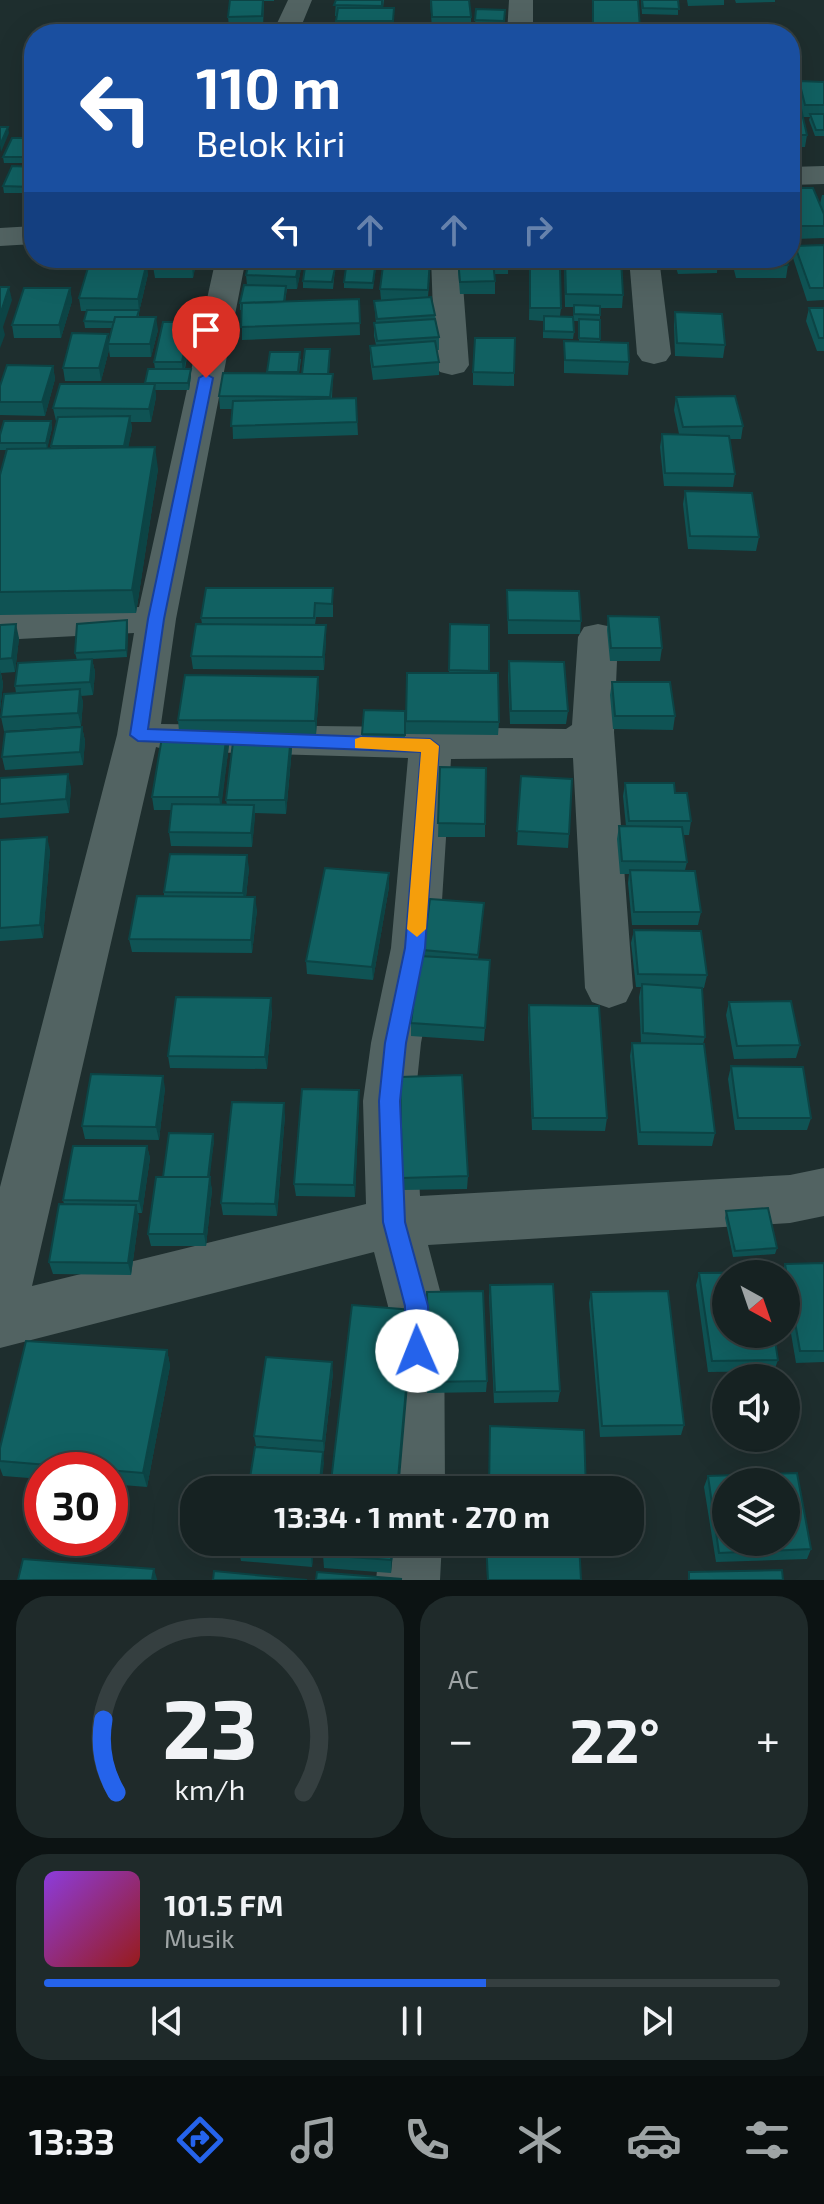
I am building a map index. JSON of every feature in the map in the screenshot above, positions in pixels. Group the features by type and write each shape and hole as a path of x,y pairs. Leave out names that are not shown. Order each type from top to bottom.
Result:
{"street":[{"path":"289,24 300,0"},
{"path":"520,24 521,0"},
{"path":"800,176 824,175"},
{"path":"0,237 24,236"},
{"path":"0,1302 72,994 138,735 156,619 229,268"},
{"path":"447,268 452,365"},
{"path":"645,268 654,354"},
{"path":"0,627 156,619"},
{"path":"598,637 593,732 609,988"},
{"path":"138,735 430,746 546,746 575,743 593,732"},
{"path":"414,1476 416,1306 394,1222 389,1101 396,1043 415,948 430,746"},
{"path":"0,1321 394,1222 790,1199 824,1192"},
{"path":"408,1580 410,1556"}],"building":[{"path":"230,0 263,0 262,16 228,17"},
{"path":"336,0 382,0 382,6 334,5"},
{"path":"431,0 469,0 471,17 432,17"},
{"path":"593,0 638,0 640,24 593,24"},
{"path":"642,0 678,0 679,9 643,8"},
{"path":"338,8 394,8 393,21 336,21"},
{"path":"476,9 505,10 504,21 475,20"},
{"path":"800,81 824,82 824,105 805,105"},
{"path":"800,109 801,109 807,135 800,135"},
{"path":"810,114 824,114 824,130 816,130"},
{"path":"0,127 8,127 0,145"},
{"path":"12,138 24,138 24,157 3,157"},
{"path":"12,166 24,167 24,187 3,186"},
{"path":"800,188 813,188 824,214 824,226 800,226"},
{"path":"824,245 824,288 810,288 800,260 800,246"},
{"path":"88,268 146,268 138,299 79,298"},
{"path":"248,268 298,268 296,277 246,275"},
{"path":"305,268 335,268 332,282 303,281"},
{"path":"346,268 375,268 373,283 344,282"},
{"path":"383,268 429,268 428,290 380,289"},
{"path":"459,268 494,268 495,281 460,282"},
{"path":"565,268 622,268 623,295 566,294"},
{"path":"530,269 560,269 561,308 530,308"},
{"path":"244,285 286,286 284,302 240,303"},
{"path":"0,287 9,287 0,315"},
{"path":"24,288 70,288 59,325 12,325"},
{"path":"431,297 435,315 377,319 374,301"},
{"path":"359,299 360,323 241,327 242,303"},
{"path":"574,305 600,306 600,315 574,314"},
{"path":"809,308 824,308 824,338 819,338"},
{"path":"87,310 139,310 137,317 115,317 114,322 84,321"},
{"path":"675,312 722,314 725,345 677,343"},
{"path":"544,316 573,317 574,332 544,331"},
{"path":"115,317 156,317 150,344 108,344"},
{"path":"435,319 439,337 377,341 374,323"},
{"path":"579,319 600,320 600,339 579,338"},
{"path":"163,322 190,322 182,362 154,362"},
{"path":"72,333 108,334 99,368 63,368"},
{"path":"475,338 515,338 514,373 473,372"},
{"path":"435,341 439,362 373,367 370,346"},
{"path":"564,341 628,343 629,362 565,360"},
{"path":"305,349 330,349 328,374 302,374"},
{"path":"270,352 300,352 298,372 267,372"},
{"path":"7,365 53,366 42,402 0,402 0,386"},
{"path":"148,369 191,369 188,383 145,383"},
{"path":"223,373 333,374 330,397 219,396"},
{"path":"60,384 155,384 149,409 53,408"},
{"path":"735,396 743,426 683,427 676,397"},
{"path":"356,398 357,422 231,426 233,401"},
{"path":"130,416 124,446 51,446 58,417"},
{"path":"4,421 51,421 46,443 0,443"},
{"path":"662,434 729,436 735,474 665,473"},
{"path":"155,447 132,590 0,592 0,475 7,449"},
{"path":"685,491 752,493 759,537 690,536"},
{"path":"206,588 333,588 332,604 315,603 314,618 201,618"},
{"path":"507,590 579,591 581,621 508,620"},
{"path":"608,616 659,617 662,648 611,648"},
{"path":"127,620 126,650 75,653 77,624"},
{"path":"16,624 12,658 0,659 0,625"},
{"path":"196,624 326,625 323,657 191,656"},
{"path":"450,624 489,625 489,671 449,670"},
{"path":"92,659 90,682 15,686 18,663"},
{"path":"509,661 564,662 568,711 511,711"},
{"path":"407,673 498,673 499,722 406,721"},
{"path":"185,675 318,677 315,721 178,720"},
{"path":"612,682 670,682 675,716 615,716"},
{"path":"80,689 78,713 1,717 4,694"},
{"path":"364,710 405,711 405,735 362,734"},
{"path":"82,727 80,752 2,757 5,732"},
{"path":"163,731 227,732 219,797 152,797"},
{"path":"234,734 291,735 285,800 226,800"},
{"path":"440,767 486,768 485,824 438,823"},
{"path":"68,774 66,799 0,804 0,778"},
{"path":"521,776 572,779 569,834 517,831"},
{"path":"625,783 674,783 675,793 687,793 691,821 629,821"},
{"path":"172,804 254,805 251,833 169,832"},
{"path":"619,826 682,827 687,862 622,861"},
{"path":"47,837 40,925 0,928 0,840"},
{"path":"170,854 247,855 243,893 164,892"},
{"path":"325,868 389,873 372,967 306,961"},
{"path":"630,870 695,871 701,912 634,912"},
{"path":"137,896 255,897 251,940 129,939"},
{"path":"430,899 484,903 478,955 423,950"},
{"path":"634,930 701,931 707,975 638,974"},
{"path":"419,956 490,960 485,1028 411,1023"},
{"path":"642,984 702,988 705,1037 643,1033"},
{"path":"176,997 271,998 265,1057 168,1056"},
{"path":"791,1001 800,1045 737,1046 729,1002"},
{"path":"529,1005 599,1006 607,1118 533,1118"},
{"path":"632,1043 704,1044 715,1133 640,1132"},
{"path":"731,1066 803,1067 811,1118 738,1118"},
{"path":"91,1074 163,1076 156,1127 82,1126"},
{"path":"462,1075 468,1176 402,1178 400,1077"},
{"path":"302,1089 359,1090 354,1185 294,1184"},
{"path":"232,1102 284,1103 275,1204 221,1203"},
{"path":"169,1133 213,1134 208,1177 163,1177"},
{"path":"73,1146 147,1146 139,1201 63,1200"},
{"path":"156,1177 210,1177 204,1234 148,1234"},
{"path":"59,1204 136,1205 128,1263 49,1262"},
{"path":"768,1208 777,1248 735,1251 726,1211"},
{"path":"824,1263 824,1351 800,1351 800,1264"},
{"path":"699,1273 712,1273 712,1348 776,1348 778,1360 712,1361"},
{"path":"553,1284 560,1391 495,1392 490,1285"},
{"path":"483,1291 487,1381 428,1382 427,1292"},
{"path":"668,1291 684,1425 602,1426 591,1292"},
{"path":"352,1305 413,1310 398,1476 332,1476"},
{"path":"26,1341 167,1350 143,1473 128,1472 128,1452 24,1452 24,1463 0,1461 0,1448"},
{"path":"266,1357 332,1362 323,1441 254,1436"},
{"path":"490,1426 584,1430 586,1476 489,1476"},
{"path":"255,1447 323,1452 320,1476 250,1476"},
{"path":"708,1476 712,1476 712,1504"},
{"path":"800,1489 811,1549 800,1549"},
{"path":"337,1556 391,1556 391,1560"},
{"path":"487,1556 580,1556 581,1580 488,1580"},
{"path":"23,1559 154,1569 152,1580 18,1580"},
{"path":"782,1570 783,1580 689,1580 689,1572"},
{"path":"214,1571 307,1580 213,1580"},
{"path":"317,1572 402,1579 316,1580"}],"slow traffic":[{"path":"361,743 430,746 417,929"}],"route":[{"path":"206,378 156,619 138,735 430,746 415,948 396,1043 389,1101 394,1222 416,1306 417,1351"}]}
